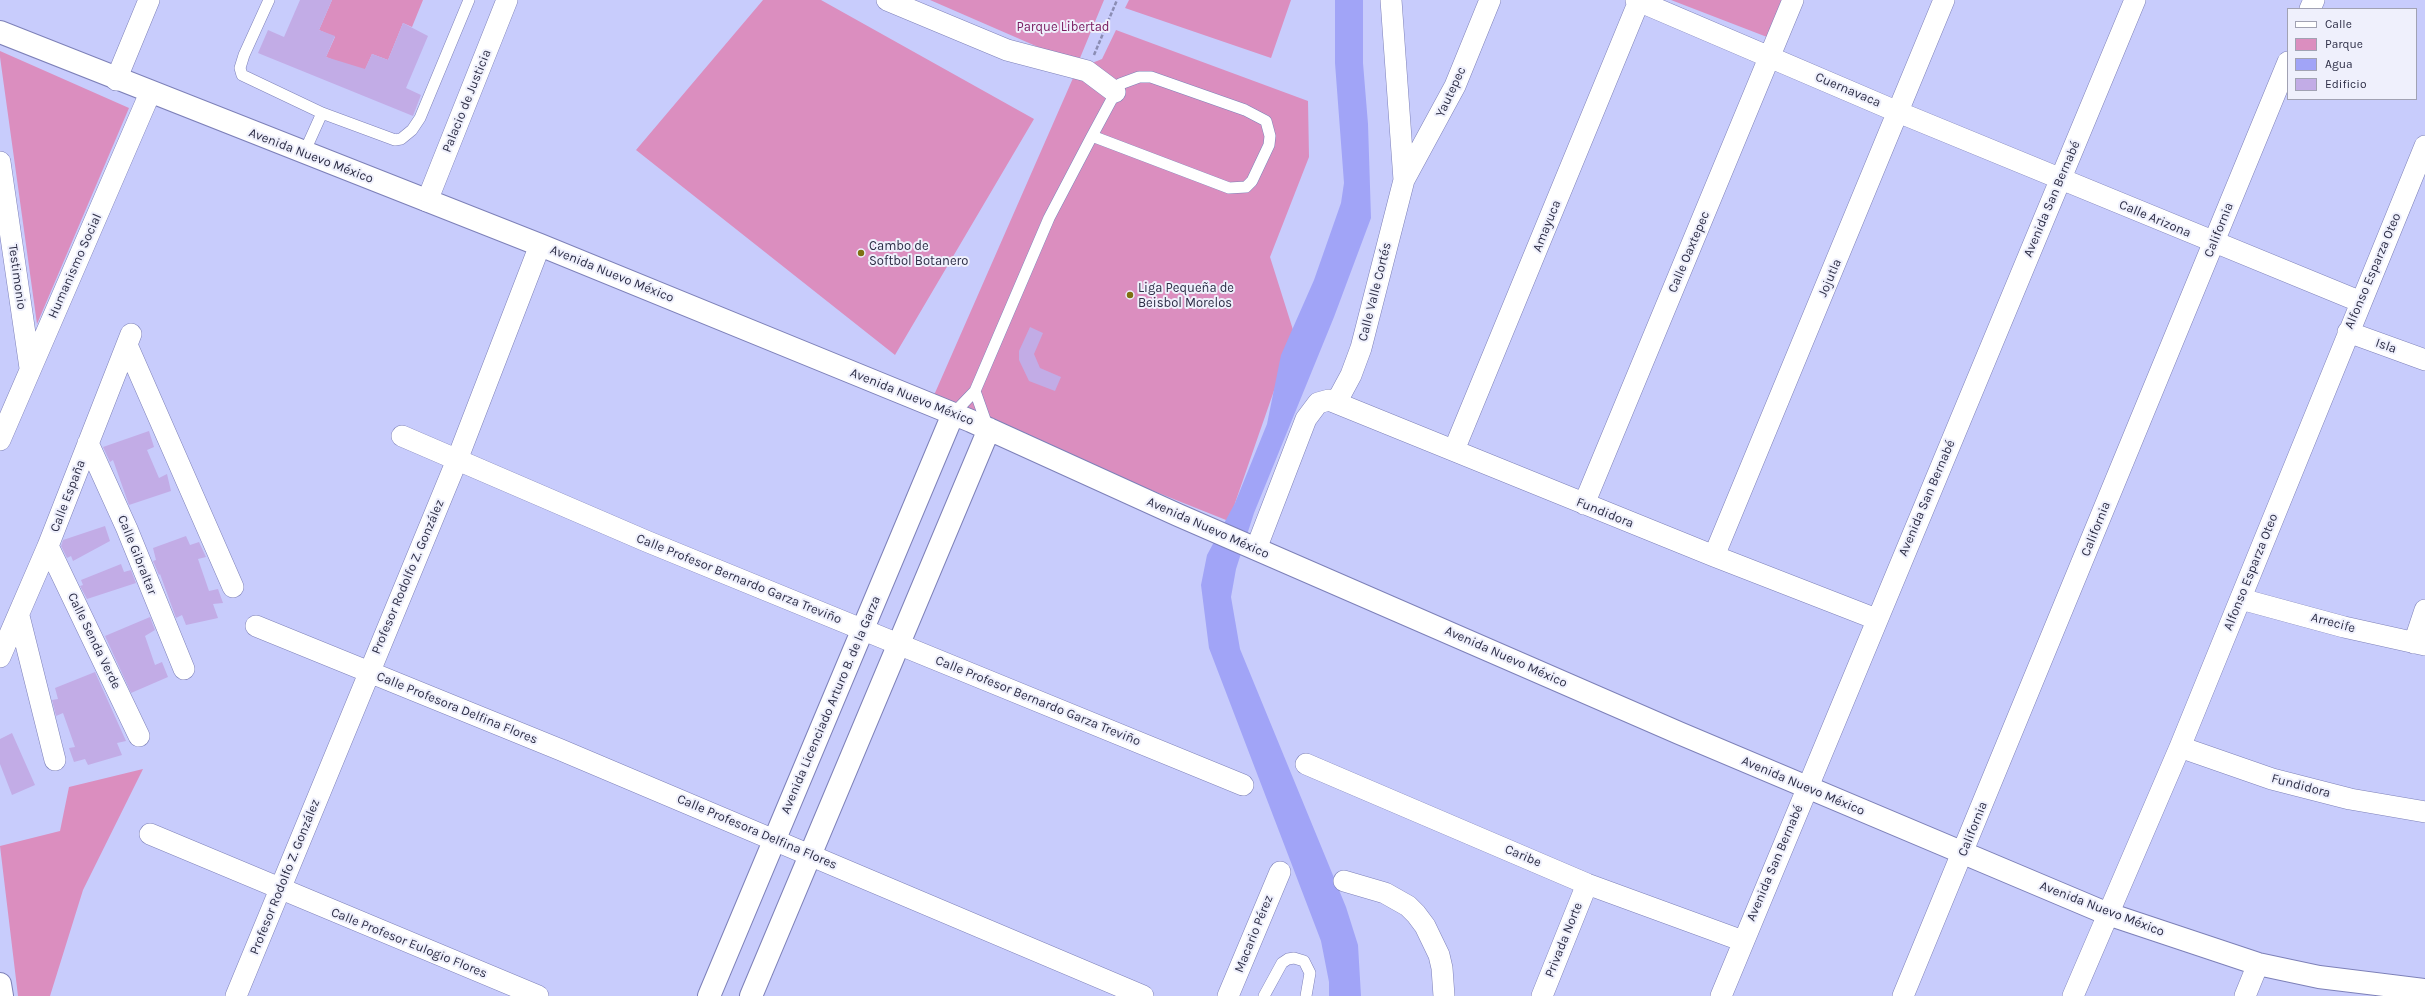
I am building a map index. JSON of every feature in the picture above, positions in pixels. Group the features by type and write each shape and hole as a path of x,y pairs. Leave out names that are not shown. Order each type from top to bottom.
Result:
{"street":[{"path":"116,80 149,0"},
{"name":"Palacio de Justicia","path":"427,202 507,0"},
{"path":"887,0 1007,50 1087,72 1115,92"},
{"name":"Calle Valle Cortés","path":"1337,402 1351,376 1361,348 1404,180 1391,0"},
{"name":"Yautepec","path":"1404,180 1435,126 1455,86 1490,0"},
{"name":"Calle Oaxtepec","path":"1584,504 1793,0"},
{"name":"Jojutla","path":"1714,556 1944,0"},
{"name":"Avenida San Bernabé","path":"1721,996 1876,619 2135,0"},
{"name":"Cuernavaca","path":"1638,1 1898,112 2061,179"},
{"name":"Amayuca","path":"1454,450 1638,1"},
{"name":"Avenida Nuevo México","path":"0,32 116,80 540,245 989,429 1214,531 1806,789 2108,914 2258,964 2319,977 2425,990"},
{"name":"California","path":"1903,996 2287,64"},
{"name":"Humanismo Social","path":"0,440 150,93"},
{"name":"Alfonso Esparza Oteo","path":"2073,996 2180,747 2348,332 2423,156"},
{"name":"Testimonio","path":"0,162 30,368"},
{"name":"Calle Arizona","path":"2061,179 2361,302"},
{"name":"Profesor Rodolfo Z. González","path":"236,996 457,460 540,245"},
{"name":"Isla","path":"2348,332 2425,360"},
{"name":"Calle España","path":"0,657 48,546 129,339 233,587"},
{"path":"1253,548 1310,411 1322,400 1337,402"},
{"name":"Fundidora","path":"1337,402 1584,504 1876,619"},
{"name":"Avenida Licenciado Arturo B. de la Garza","path":"709,996 953,414"},
{"path":"751,996 989,429"},
{"name":"Calle Profesor Bernardo Garza Treviño","path":"402,436 646,541 1243,786"},
{"name":"Calle Gibraltar","path":"88,443 127,528 184,669"},
{"name":"Calle Senda Verde","path":"48,546 139,736"},
{"name":"Arrecife","path":"2241,599 2420,644"},
{"path":"2420,644 2425,610"},
{"path":"19,616 55,760"},
{"name":"Calle Profesora Delfina Flores","path":"256,626 811,854 1143,996"},
{"name":"Fundidora","path":"2180,747 2272,779 2350,799 2425,812"},
{"name":"Caribe","path":"1306,764 1587,884 1743,942"},
{"name":"Calle Profesor Eulogio Flores","path":"150,834 280,890 538,996"},
{"name":"Macario Pérez","path":"1228,996 1280,872"},
{"path":"1344,881 1385,893 1408,906 1416,914 1425,926 1438,956 1442,968 1444,996"},
{"name":"Privada Norte","path":"1542,996 1587,884"},
{"path":"2246,996 2258,964"},
{"path":"0,984 2,996"}],"lane":[{"path":"269,0 244,55 240,68 242,75 322,113 395,140 406,135 420,118 469,0"},
{"path":"953,414 975,391 1048,218 1115,92 1125,80 1139,77 1151,77 1259,116 1266,121 1269,128 1269,145 1252,181 1246,187 1229,188 1092,136"},
{"path":"304,153 322,113"},
{"path":"975,391 989,429"},
{"path":"1264,996 1282,963 1288,959 1294,958 1304,961 1310,973 1306,996"}],"path":[{"path":"1090,59 1094,56 1117,0"}],"green space":[{"path":"332,0 423,0 412,27 403,23 388,60 372,54 364,72 326,57 335,37 319,30"},
{"name":"Cambo de Softbol Botanero","path":"763,0 821,0 1034,119 895,355 636,150"},
{"name":"Parque Libertad","path":"930,0 1104,0 1080,58 1045,50"},
{"path":"1129,0 1291,0 1271,58 1125,8"},
{"path":"1671,0 1783,0 1767,37"},
{"name":"Liga Pequeña de Beisbol Morelos","path":"1116,30 1308,101 1309,157 1270,257 1294,333 1235,503 1231,522 931,402 1077,69 1102,59"},
{"path":"0,51 129,108 37,324 0,57"},
{"path":"143,769 83,890 50,996 18,996 0,846 60,831 69,787"}],"water":[{"path":"1335,0 1363,0 1363,63 1368,124 1371,218 1334,317 1254,513 1236,569 1231,597 1240,649 1346,907 1358,945 1361,996 1329,996 1329,982 1321,941 1209,648 1201,585 1207,555 1235,503 1267,424 1281,355 1314,280 1341,203 1344,183 1335,63"}],"building":[{"path":"300,0 332,0 319,30 335,36 326,57 365,69 372,54 388,60 403,23 428,36 406,88 421,95 413,116 258,53 268,30 284,37"},
{"path":"1030,327 1043,333 1034,354 1040,368 1061,377 1055,391 1029,381 1019,360 1019,351"},
{"path":"149,431 154,447 147,450 159,478 167,474 171,491 129,505 113,460 110,462 103,447"},
{"path":"105,526 110,541 73,561 71,556 67,558 61,546 63,540"},
{"path":"186,536 190,545 199,542 206,557 198,559 209,591 218,589 223,603 213,604 218,618 186,625 182,615 176,618 160,574 159,575 153,561 156,560 153,548"},
{"path":"121,564 124,572 131,570 136,583 87,599 80,586 83,585 81,580"},
{"path":"150,617 155,630 145,636 155,665 162,662 168,677 131,693 105,636"},
{"path":"95,672 126,741 117,743 122,755 88,765 85,759 74,762 69,748 75,747 63,713 56,716 52,700 58,699 55,688"},
{"path":"12,733 35,785 12,795 0,764 0,739"}],"place":[{"name":"Cambo de Softbol Botanero","path":"861,253"},
{"name":"Liga Pequeña de Beisbol Morelos","path":"1130,295"}]}
